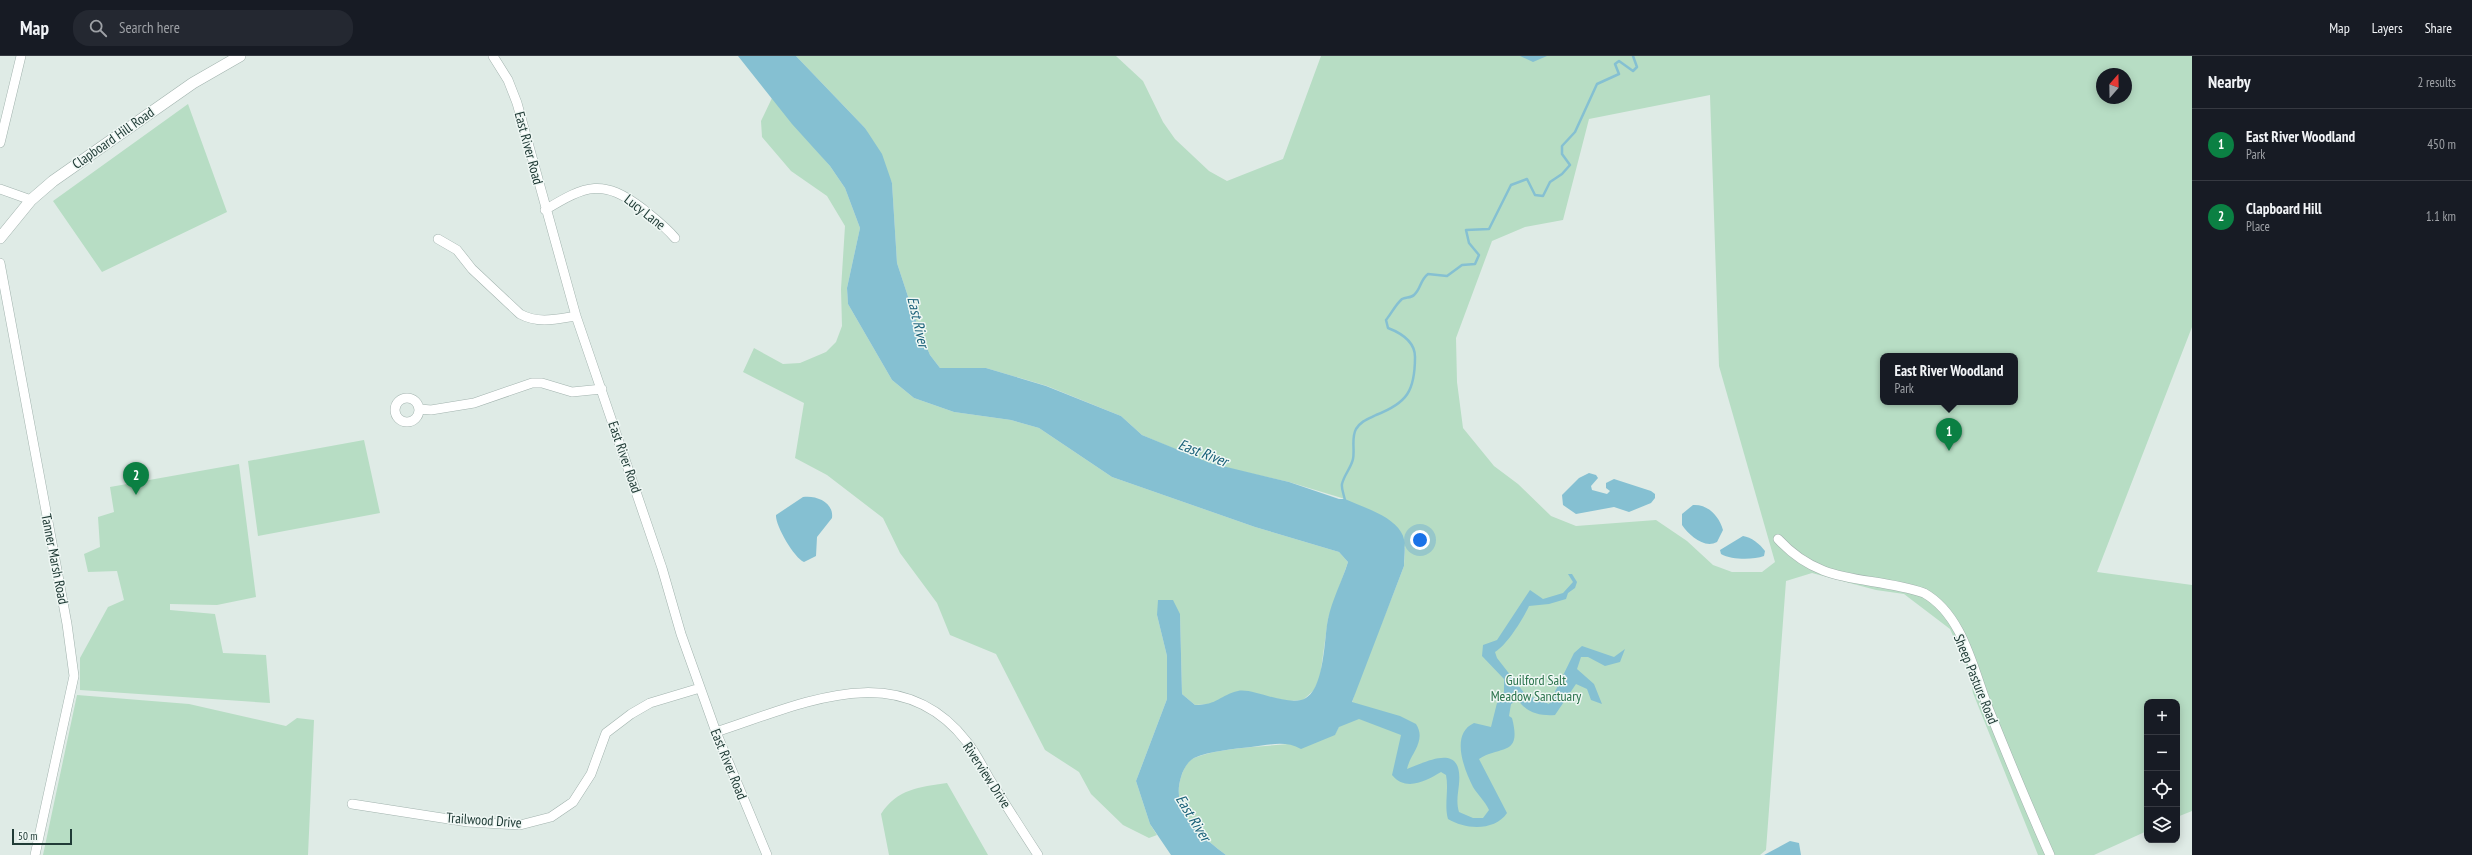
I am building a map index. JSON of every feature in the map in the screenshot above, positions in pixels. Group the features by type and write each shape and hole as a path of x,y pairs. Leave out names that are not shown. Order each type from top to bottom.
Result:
{"street":[{"path":"0,143 21,56"},
{"name":"Clapboard Hill Road","path":"0,238 31,200 53,181 198,80 240,56"},
{"name":"East River Road","path":"493,56 508,80 517,103 545,210 576,316 602,389 700,688 716,732 767,855"},
{"name":"Lucy Lane","path":"545,210 572,194 589,188 611,189 626,196 667,228 675,238"},
{"path":"0,189 31,200"},
{"path":"438,239 457,250 472,269 520,314 530,320 542,321 576,316"},
{"name":"Tanner Marsh Road","path":"0,263 67,624 74,676 35,855"},
{"path":"420,409 431,410 474,403 532,383 542,383 572,392 602,389"},
{"name":"Sheep Pasture Road","path":"1778,539 1801,559 1827,573 1914,590 1932,598 1938,604 1954,625 1969,655 1984,700 2050,855"},
{"name":"Trailwood Drive","path":"352,804 481,823 520,825 551,817 573,802 587,780 606,733 630,714 650,703 700,688"},
{"name":"Riverview Drive","path":"716,732 830,695 861,691 891,693 918,703 939,714 967,741 1038,855"}],"green space":[{"name":"Guilford Salt Meadow Sanctuary","path":"796,56 1116,56 1143,81 1163,122 1175,139 1209,171 1227,181 1283,159 1321,56 2192,56 2192,327 2097,572 2192,585 2192,811 2180,816 2180,699 2144,699 2144,832 2094,855 2038,855 1973,693 1969,671 1950,629 1904,594 1876,590 1812,573 1786,581 1766,850 1760,855 1226,855 1198,831 1184,812 1180,801 1179,790 1181,777 1186,766 1189,761 1205,754 1240,748 1294,743 1335,734 1352,703 1358,682 1404,566 1405,547 1345,499 1289,482 1210,464 1142,435 1121,416 1047,386 986,368 940,368 930,355 917,324 897,263 892,183 865,128","holes":["1710,95 1719,366 1775,562 1762,572 1732,572 1713,565 1687,541 1656,520 1576,526 1551,516 1518,484 1494,466 1463,428 1457,382 1456,338 1492,241 1525,227 1563,220 1589,119"]},
{"path":"772,98 830,166 845,188 860,228 847,288 848,304 892,380 914,398 954,412 1011,420 1039,428 1112,477 1255,527 1339,552 1348,562 1328,619 1320,677 1314,690 1303,700 1288,701 1239,691 1211,704 1195,705 1182,694 1180,614 1157,615 1167,656 1167,699 1136,781 1150,824 1157,835 1149,838 1123,825 1091,794 1079,772 1045,750 996,654 950,635 937,603 900,553 883,518 827,475 795,458 804,403 743,372 754,348 783,364 800,363 826,352 836,342 842,326 841,289 845,226 827,196 791,171 762,137 761,121"},
{"path":"188,104 227,212 102,272 53,201"},
{"path":"364,440 380,513 258,536 248,461"},
{"path":"239,464 256,597 217,605 170,604 170,610 215,614 223,653 266,655 270,703 80,690 80,658 108,607 124,600 117,571 88,572 84,554 100,547 98,517 114,512 110,487"},
{"path":"77,695 189,704 286,726 297,718 314,720 308,855 43,855"},
{"path":"947,783 988,855 889,855 881,814 887,806 902,794 918,788"}],"water":[{"path":"738,56 796,56 865,128 882,154 892,183 897,263 917,324 930,355 940,368 986,368 1046,386 1121,416 1142,435 1210,463 1289,482 1339,499 1345,499 1376,512 1396,526 1401,532 1404,540 1404,566 1352,702 1400,716 1416,724 1420,736 1419,742 1407,769 1425,762 1443,758 1450,759 1456,763 1459,771 1457,801 1459,812 1473,818 1483,818 1489,810 1469,780 1461,752 1462,735 1467,728 1474,723 1491,727 1497,703 1504,692 1504,679 1482,656 1483,645 1497,640 1530,590 1543,599 1563,593 1573,582 1568,574 1572,574 1577,582 1575,588 1568,593 1566,599 1549,604 1529,606 1505,644 1495,652 1497,658 1525,694 1549,704 1574,653 1582,646 1614,657 1625,649 1620,662 1605,666 1588,657 1581,657 1577,669 1594,684 1602,704 1591,700 1587,689 1576,684 1555,715 1534,713 1525,708 1518,700 1511,704 1509,716 1512,718 1514,730 1514,739 1512,744 1508,748 1479,759 1507,813 1502,819 1488,826 1471,827 1455,823 1448,819 1446,808 1446,775 1441,772 1429,779 1416,783 1403,783 1398,780 1392,775 1401,735 1359,719 1339,727 1335,735 1301,749 1295,746 1277,744 1222,751 1194,758 1186,766 1181,777 1179,790 1180,801 1190,822 1207,840 1226,855 1171,855 1150,824 1136,781 1167,699 1167,656 1157,615 1158,600 1173,600 1180,614 1182,694 1195,705 1203,705 1214,702 1238,691 1251,692 1285,700 1301,700 1309,696 1315,688 1319,677 1328,619 1348,562 1339,552 1255,527 1112,477 1039,428 1011,420 954,412 914,398 892,380 848,304 847,288 860,228 845,188 830,166 792,124"},
{"path":"1520,56 1547,56 1533,62"},
{"path":"1589,473 1596,475 1598,478 1591,486 1592,490 1607,494 1610,491 1606,488 1606,483 1614,479 1651,491 1655,494 1655,498 1651,503 1629,512 1614,507 1576,514 1563,505 1562,495 1579,478"},
{"path":"803,497 813,497 823,501 832,512 832,518 817,537 816,556 804,562 790,548 779,526 776,515"},
{"path":"1693,505 1698,505 1708,509 1719,520 1723,530 1717,542 1707,544 1697,540 1682,525 1682,514"},
{"path":"1743,536 1752,539 1761,546 1765,551 1764,556 1742,559 1721,554 1720,550"},
{"path":"1790,841 1799,843 1801,855 1764,855"}],"waterway":[{"path":"1345,502 1342,484 1353,459 1354,436 1356,429 1365,420 1395,406 1402,400 1411,387 1413,379 1415,369 1413,347 1402,335 1388,328 1386,320 1402,299 1411,297 1416,293 1423,279 1428,274 1447,276 1462,265 1475,264 1479,255 1469,243 1466,230 1489,229 1511,185 1527,179 1535,195 1543,196 1550,182 1562,174 1570,165 1562,154 1562,146 1575,132 1597,84 1619,74 1615,64 1619,61 1633,71 1637,67 1633,56"}],"place":[{"name":"East River Woodland","path":"1949,451"},
{"name":"Clapboard Hill","path":"136,495"}],"water label":[{"name":"East River","path":"918,322"},
{"name":"East River","path":"1203,453"},
{"name":"East River","path":"1193,818"}]}
